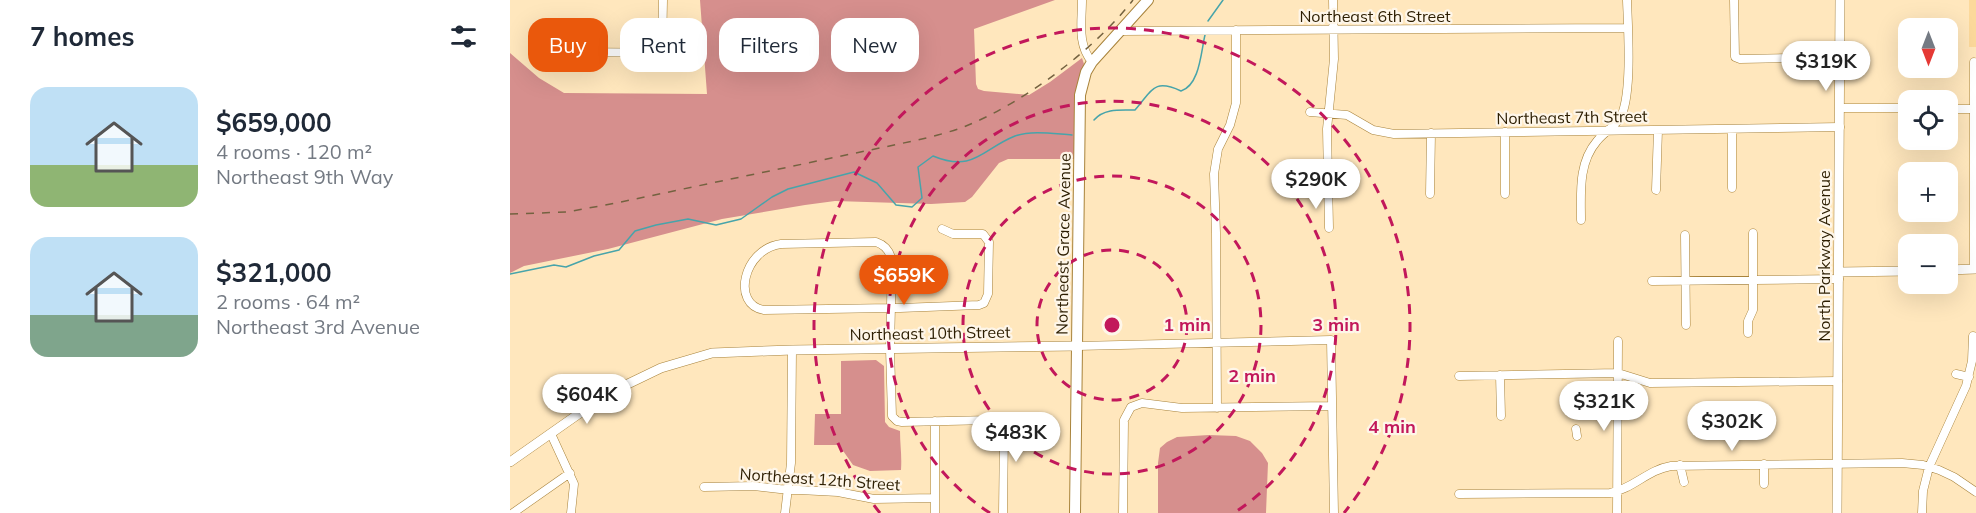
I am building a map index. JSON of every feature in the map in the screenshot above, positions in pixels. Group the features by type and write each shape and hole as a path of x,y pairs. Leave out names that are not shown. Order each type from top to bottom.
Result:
{"main road":[{"name":"Northeast Grace Avenue","path":"1075,513 1080,95 1086,72 1092,62 1148,0"}],"street":[{"path":"663,0 663,18"},
{"path":"1082,0 1082,40 1084,52 1092,62"},
{"path":"1329,228 1328,112 1333,71 1333,0"},
{"path":"1581,220 1583,168 1593,146 1620,118 1625,101 1628,0"},
{"path":"1734,0 1735,57 1740,59 1840,57"},
{"name":"North Parkway Avenue","path":"1837,513 1840,0"},
{"name":"Northeast 6th Street","path":"1122,31 1628,28"},
{"path":"1217,408 1214,174 1218,149 1230,125 1236,103 1236,30"},
{"path":"1958,270 1975,269 1974,62"},
{"path":"1840,108 1898,108"},
{"path":"1958,108 1975,109"},
{"name":"Northeast 7th Street","path":"1310,112 1339,113 1353,117 1379,132 1394,134 1840,127"},
{"path":"1732,129 1732,188"},
{"path":"1656,190 1658,130"},
{"path":"1505,132 1505,194"},
{"path":"1430,194 1431,133"},
{"path":"1310,192 1347,191"},
{"path":"942,229 953,234 983,234 987,238 989,242 988,294 984,303 891,308 764,310 753,306 746,292 747,271 754,257 766,248 781,244 876,242 887,249 892,261 891,308 890,349 893,418 902,422 992,420 1000,423 1004,431 1003,513"},
{"path":"1748,333 1748,321 1753,310 1754,233"},
{"path":"1685,235 1686,325"},
{"path":"1652,280 1753,280 1898,272"},
{"path":"1922,513 1923,491 1929,467 1972,371 1973,336"},
{"name":"Northeast 10th Street","path":"510,462 607,394 640,377 686,359 720,352 1331,340 1332,406"},
{"path":"1617,513 1618,341"},
{"path":"785,513 791,463 792,350"},
{"path":"1956,374 1972,371"},
{"path":"1459,376 1617,373 1650,383 1838,381"},
{"path":"1500,375 1501,416"},
{"path":"1123,513 1123,424 1129,410 1142,403 1182,408 1332,406 1334,513"},
{"path":"935,421 935,513"},
{"path":"551,434 570,473 574,491 571,513"},
{"path":"1459,494 1618,492 1659,468 1680,465 1837,463 1902,463 1929,467 1954,477 1976,492"},
{"path":"1764,464 1764,484"},
{"path":"1680,465 1684,482"},
{"path":"513,513 570,473"},
{"name":"Northeast 12th Street","path":"704,487 745,486 838,492 874,499 935,498"}],"shaded area":[{"path":"700,0 1055,0 974,29 976,84 978,89 984,91 1029,95 1082,58 1084,64 1075,96 1075,159 1008,159 999,163 972,197 965,202 931,204 835,201 805,205 722,219 608,249 524,266 510,273 510,53 528,69 528,72 532,72 564,93 707,94 707,18 701,18"},
{"path":"1969,0 1976,0 1976,47 1969,47"},
{"path":"876,360 884,366 885,422 889,427 900,431 901,470 870,471 853,465 839,445 814,445 815,414 841,414 841,361"},
{"path":"1236,436 1250,441 1262,453 1268,463 1266,513 1158,513 1160,448 1177,437"}],"waterway":[{"path":"1208,21 1223,0"},
{"path":"1094,120 1103,113 1135,110 1150,92 1159,86 1172,87 1181,91 1187,88 1199,67 1205,35"},
{"path":"510,274 554,265 566,267 594,256 619,250 635,231 656,225 688,219 716,225 741,219 772,197 788,189 854,172 877,183 896,205 912,207 922,198 918,167 933,156 947,161 968,161 1022,134 1072,135"}],"railway":[{"path":"510,214 567,212 616,203 918,140 960,128 989,116 1035,89 1099,37 1133,0"}]}
